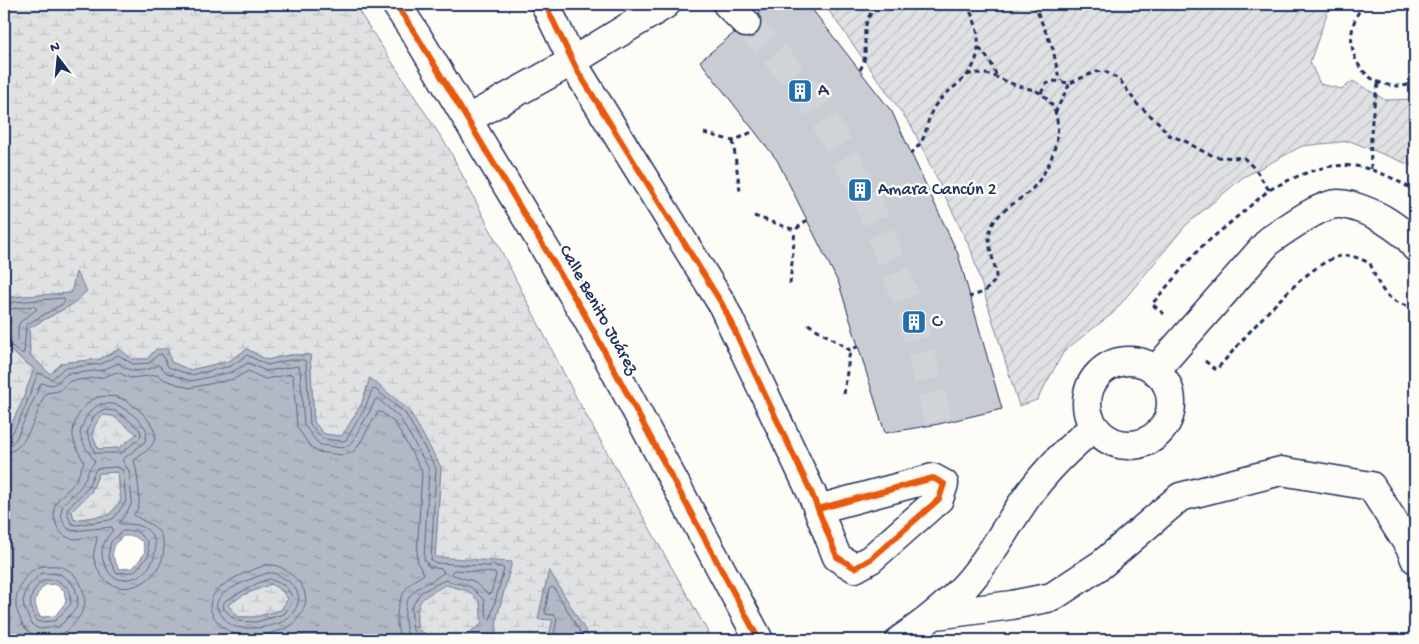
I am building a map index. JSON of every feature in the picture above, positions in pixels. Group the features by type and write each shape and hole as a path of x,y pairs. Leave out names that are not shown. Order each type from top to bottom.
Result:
{"street":[{"name":"Calle Benito Juárez","path":"396,4 468,119 585,315 759,640"},
{"path":"545,4 573,61 722,304 818,509"},
{"path":"468,119 573,61 666,4"},
{"path":"726,4 746,23"},
{"path":"1155,371 1270,240 1315,212 1338,204 1374,213 1397,228 1415,247"},
{"path":"1122,361 1136,361 1150,366 1155,371 1168,386 1171,400 1170,414 1164,426 1155,436 1143,443 1129,445 1116,443 1103,437 1094,427 1088,414 1086,400 1089,387 1097,374 1108,366 1122,361"},
{"path":"900,640 936,615 968,583 992,552 1031,491 1072,444 1094,427"},
{"path":"936,615 1012,605 1052,597 1102,564 1180,497 1281,471 1370,486 1411,549 1415,559"}],"path":[{"path":"860,70 865,61 865,29 869,17 877,4"},
{"path":"910,154 924,140 929,119 940,98 967,75 975,62 978,48 975,21 966,5 981,4"},
{"path":"1034,4 1053,49 1058,74 1062,82"},
{"path":"1363,4 1354,18 1350,34 1352,50 1358,65 1369,76 1379,82 1400,86 1415,83"},
{"path":"978,48 991,64 996,72 996,76"},
{"path":"1041,94 1046,84 1053,81 1070,83 1096,72 1104,71 1120,80 1137,104 1162,126 1170,136 1188,142 1216,157 1244,158 1255,169 1269,190"},
{"path":"967,75 981,73 996,76 1041,94 1055,113 1057,123 1057,138 1048,167 1029,192 1001,214 990,231 990,240 997,271 996,280 984,292 970,297"},
{"path":"1371,169 1370,135 1379,82"},
{"path":"1055,113 1070,83"},
{"path":"704,134 733,141 754,131"},
{"path":"733,141 740,191"},
{"path":"754,216 794,230"},
{"path":"790,284 794,230 807,220"},
{"path":"1182,341 1216,370 1267,312 1310,273 1340,256 1352,256 1370,263 1382,290 1387,296 1405,306 1415,307"},
{"path":"808,324 850,350"},
{"path":"850,350 858,346"},
{"path":"844,394 850,350"}],"green space":[{"path":"4,4 354,4 449,149 576,397 708,632 705,640 590,640 549,570 538,619 553,619 548,640 495,640 497,617 511,563 435,558 441,467 370,379 361,405 342,437 324,434 314,422 310,355 289,355 267,360 247,349 229,361 190,370 171,362 156,349 147,359 132,359 119,349 100,359 61,363 50,374 30,355 29,328 73,304 76,273 71,293 12,297 4,300"},
{"path":"824,4 1328,4 1328,11 1310,62 1320,84 1342,89 1353,81 1385,100 1415,99 1415,167 1350,141 1302,146 1242,178 1186,225 1113,313 1064,351 1037,400 1019,406 971,250 912,127"},
{"path":"11,351 34,369 22,402 6,435 4,435 4,354"},
{"path":"102,415 113,416 137,434 119,448 98,449 92,435 95,425"},
{"path":"119,472 121,501 109,515 74,520 72,511 91,492 99,473"},
{"path":"271,584 282,591 288,599 281,610 255,617 239,617 227,605 243,595"},
{"path":"446,584 468,591 480,602 482,624 458,640 436,640 417,629 417,611 421,600"}],"water":[{"path":"76,272 87,291 73,304 29,328 30,355 50,374 61,363 100,359 120,349 132,359 147,359 156,349 168,349 171,362 190,370 229,361 247,349 267,360 289,355 310,355 314,422 324,434 342,436 361,405 370,378 409,410 441,467 435,557 512,562 497,617 495,640 458,640 482,624 480,602 468,591 446,585 425,597 417,611 417,629 436,640 4,640 4,435 6,435 22,402 34,369 11,351 4,354 4,300 12,297 71,293","holes":["102,415 113,416 137,434 119,448 98,449 92,434 95,425","118,472 121,501 109,515 74,520 72,511 91,492 99,473","123,536 134,536 143,542 145,553 133,568 119,569 112,555 115,544","55,584 64,590 66,602 55,616 40,617 35,600 45,585","271,584 282,591 288,599 281,610 255,617 239,617 228,605 243,595"]},
{"path":"549,570 590,640 548,640 553,620 538,619"}],"building":[{"name":"Amara Cancún 2","path":"769,4 808,4 892,112 958,254 1002,409 939,424 885,433 839,284 777,160 700,61 734,33 742,38 750,38 757,34 761,27 761,19 758,13"}],"tunnel":[{"path":"746,23 812,99 861,184 909,306 939,424"}],"cycle path":[{"path":"396,4 585,315 759,640"},
{"path":"545,4 577,70 722,304 812,494 837,557 855,568 871,559 939,499 944,484 933,478 818,509"}],"place":[{"name":"A","path":"800,91"},
{"name":"Amara Cancún 2","path":"860,190"},
{"name":"C","path":"914,322"}]}
